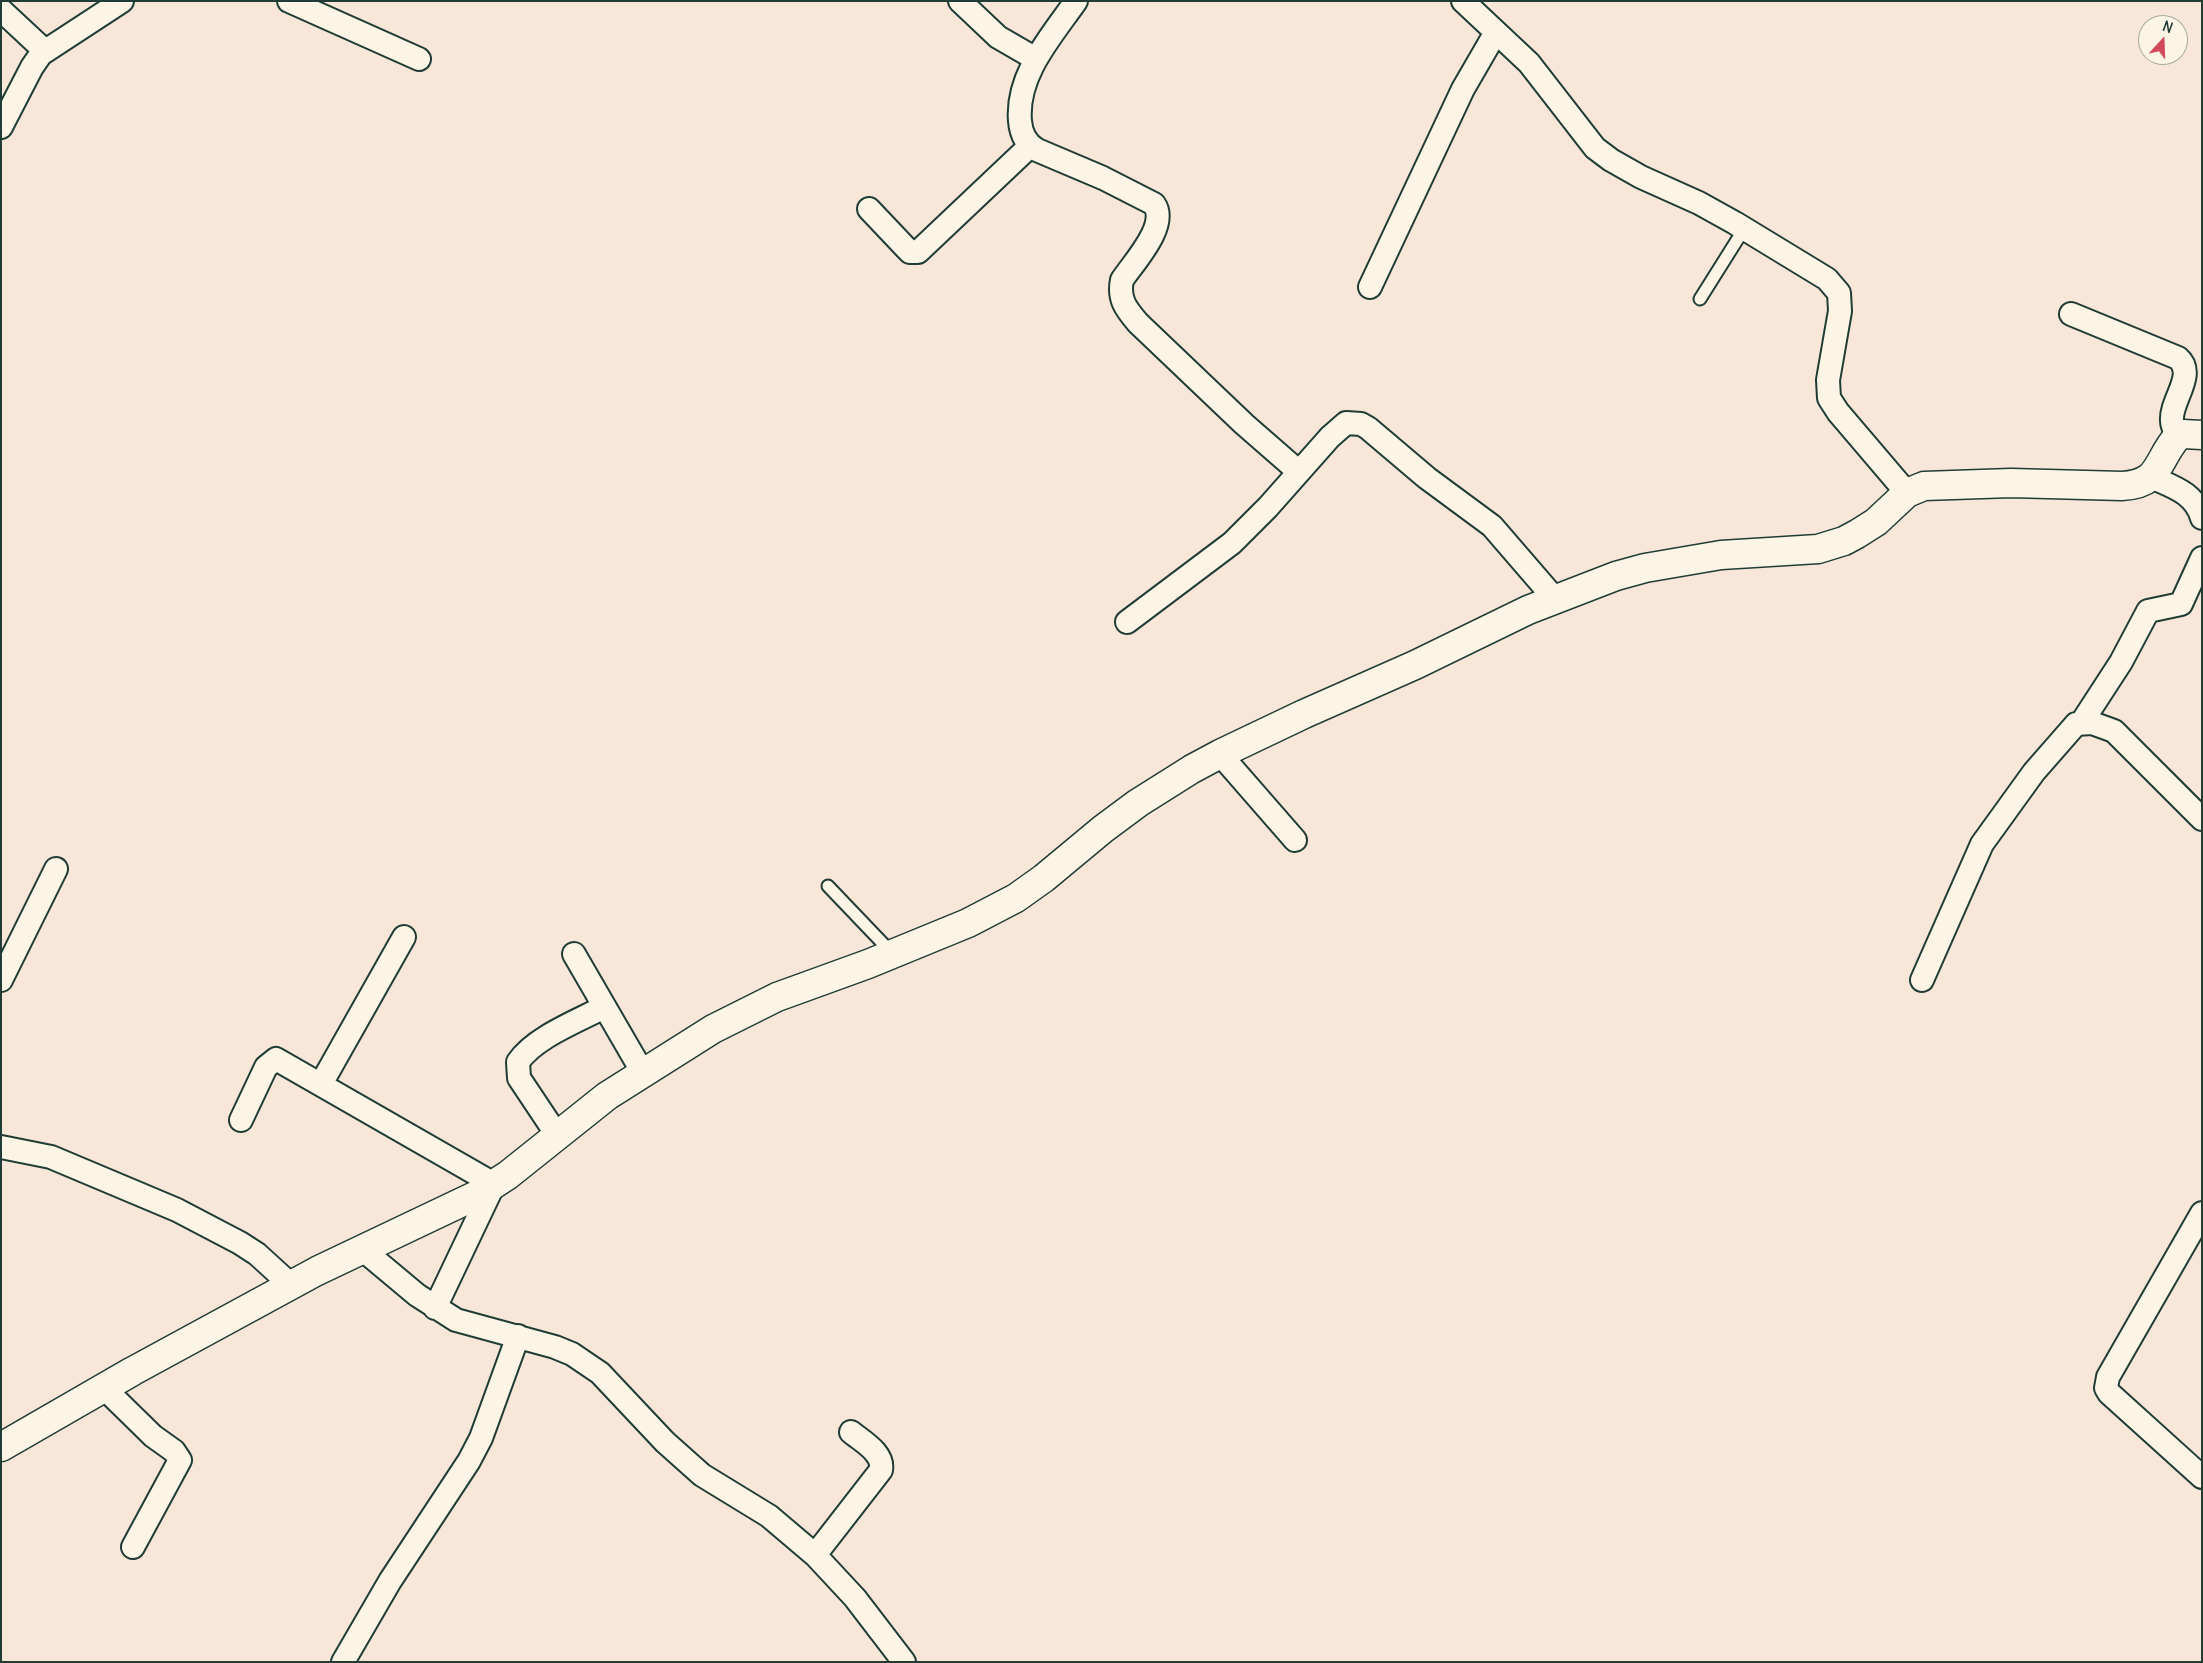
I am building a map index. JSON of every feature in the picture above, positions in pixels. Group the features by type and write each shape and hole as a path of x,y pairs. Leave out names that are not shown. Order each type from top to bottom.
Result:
{"street":[{"path":"1,127 32,67 45,51 122,1"},
{"path":"290,1 419,59"},
{"path":"960,1 998,37 1036,59"},
{"path":"1076,1 1036,59 1028,74 1019,106 1020,128 1030,146 1103,178 1154,204 1158,209 1158,225 1122,280 1120,289 1125,309 1244,424 1299,472"},
{"path":"1463,1 1529,63 1595,148 1611,160 1641,177 1699,203 1827,279 1839,293 1840,311 1828,380 1829,398 1838,412 1907,494"},
{"path":"1,10 45,51"},
{"path":"1370,287 1463,89 1496,32"},
{"path":"869,209 910,252 918,252 1030,146"},
{"path":"2071,314 2178,358 2183,362 2185,372 2172,416 2173,428 2190,436"},
{"path":"1127,622 1232,542 1268,507 1338,429 1346,424 1361,424 1368,428 1427,478 1492,526 1555,599"},
{"path":"1,1447 291,1285 362,1249 455,1207 494,1184 606,1096 713,1030 777,997 968,924 1016,898 1138,803 1192,769 1220,754 1555,599 1616,576 1646,568 1721,555 1818,549 1830,546 1857,534 1876,522 1907,494 1924,486 2011,483 2132,486 2151,477 2172,442 2190,436"},
{"path":"2151,477 2186,493 2195,502 2202,518"},
{"path":"2082,722 2121,662 2145,615 2152,609 2181,604 2202,558"},
{"path":"1922,980 1967,874 1982,844 1998,820 2064,736 2076,724 2082,722 2103,725 2114,731 2202,819"},
{"path":"1220,754 1294,840"},
{"path":"1,980 56,869"},
{"path":"321,1084 404,938"},
{"path":"574,954 642,1073"},
{"path":"557,1135 519,1078 518,1062 541,1041 604,1007"},
{"path":"241,1120 266,1067 272,1061 279,1060 494,1184"},
{"path":"1,1147 51,1157 177,1210 257,1254 291,1285"},
{"path":"435,1308 494,1184"},
{"path":"2202,1213 2108,1377 2106,1388 2109,1394 2202,1477"},
{"path":"362,1249 435,1308 456,1320 555,1347 585,1362 600,1373 665,1442 702,1475 769,1516 815,1555 855,1598 904,1662"},
{"path":"343,1662 390,1581 469,1462 481,1438 518,1336"},
{"path":"104,1388 153,1436 174,1451 180,1460 134,1547"},
{"path":"815,1555 881,1470 882,1460 851,1432"}],"lane":[{"path":"1700,298 1744,229"},
{"path":"828,886 892,954"}]}
